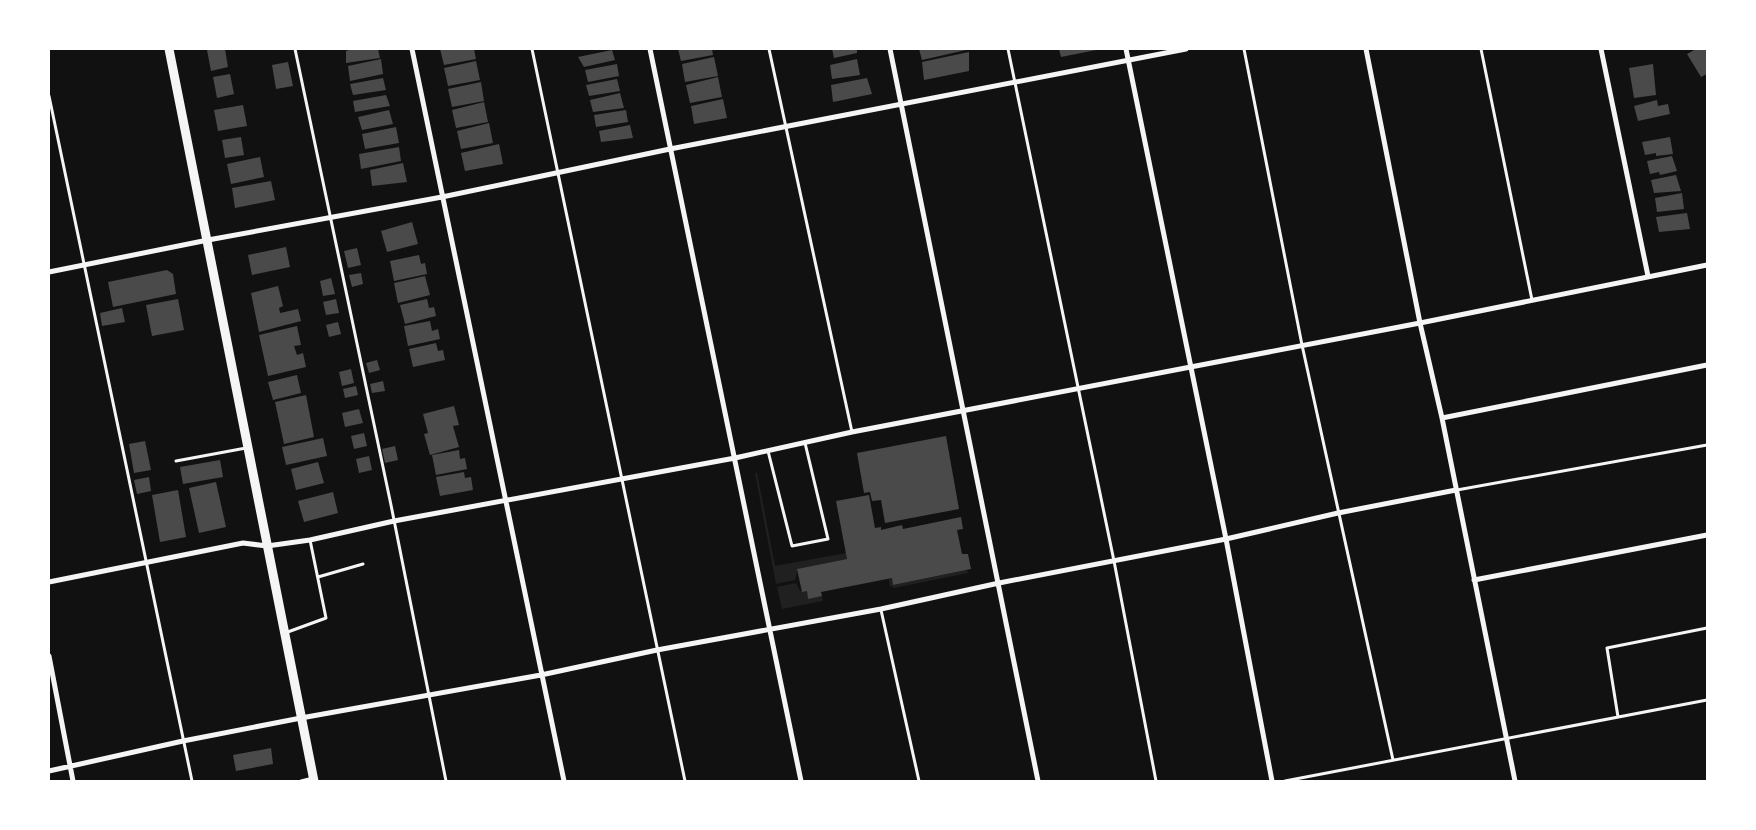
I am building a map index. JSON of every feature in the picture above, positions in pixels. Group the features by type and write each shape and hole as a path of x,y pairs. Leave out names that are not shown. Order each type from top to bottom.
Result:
{"main road":[{"path":"169,49 314,780"}],"street":[{"path":"412,49 564,781"},
{"path":"650,49 801,781"},
{"path":"890,49 1000,583 1038,781"},
{"path":"1126,49 1226,539 1272,781"},
{"path":"49,272 208,240 442,197 670,149 1186,49"},
{"path":"1366,49 1420,323 1442,418 1515,781"},
{"path":"1601,49 1648,276"},
{"path":"49,582 243,543 267,546 310,540 394,521 735,458 852,432 1420,323 1707,265"},
{"path":"1442,418 1707,365"},
{"path":"49,771 183,741 301,718 881,609 1456,490"},
{"path":"1474,580 1707,535"},
{"path":"49,656 73,781"}],"lane":[{"path":"295,49 430,695 446,781"},
{"path":"532,49 685,781"},
{"path":"769,49 852,432"},
{"path":"1008,49 1114,561 1156,781"},
{"path":"1244,49 1302,345 1393,760"},
{"path":"1481,49 1532,300"},
{"path":"49,96 192,781"},
{"path":"768,450 792,546 828,539 805,442"},
{"path":"1456,490 1707,445"},
{"path":"176,461 247,448"},
{"path":"284,634 326,618 310,540"},
{"path":"318,577 362,564"},
{"path":"881,609 919,781"},
{"path":"1618,717 1607,648 1707,628"},
{"path":"1285,781 1707,700"},
{"path":"301,781 314,780"}],"shaded area":[{"path":"755,473 757,473 775,566 846,553 847,559 798,569 795,580 776,584"},
{"path":"967,570 968,573 894,588 890,586 889,579 892,578 893,585"},
{"path":"796,583 800,591 807,591 808,598 822,596 823,601 782,609 777,587"}],"building":[{"path":"225,49 228,67 211,71 207,50"},
{"path":"352,49 378,49 380,58 346,63 346,51"},
{"path":"440,49 474,49 476,59 444,65"},
{"path":"678,49 712,49 713,55 681,61"},
{"path":"832,49 857,49 857,53 834,58"},
{"path":"919,49 966,49 966,50 922,60"},
{"path":"1059,49 1095,49 1096,50 1061,57"},
{"path":"1696,49 1705,49 1707,52 1707,74 1701,77 1687,54"},
{"path":"612,50 615,60 584,67 578,57"},
{"path":"969,52 969,71 924,80 922,62"},
{"path":"714,57 718,76 685,82 682,64"},
{"path":"381,59 383,74 350,81 348,66"},
{"path":"857,59 860,75 832,79 830,65"},
{"path":"476,61 480,80 448,86 444,68"},
{"path":"288,62 293,86 276,89 272,65"},
{"path":"617,64 619,76 588,82 585,70"},
{"path":"1653,64 1656,95 1634,98 1629,68"},
{"path":"230,74 234,94 217,98 213,77"},
{"path":"718,77 722,97 690,103 686,85"},
{"path":"383,78 386,90 353,95 350,84"},
{"path":"867,78 872,94 833,102 831,85"},
{"path":"617,79 620,91 589,96 586,85"},
{"path":"481,82 484,101 452,107 448,89"},
{"path":"620,93 624,108 593,112 590,100"},
{"path":"386,95 390,106 355,112 353,101"},
{"path":"723,99 727,118 694,124 691,106"},
{"path":"1657,100 1658,106 1668,104 1670,114 1638,121 1634,106"},
{"path":"484,102 488,122 456,128 452,110"},
{"path":"243,105 247,126 218,131 214,110"},
{"path":"389,110 393,124 362,130 358,117"},
{"path":"626,110 628,122 596,127 594,115"},
{"path":"489,123 493,143 461,149 457,131"},
{"path":"630,125 633,138 601,142 599,131"},
{"path":"396,127 399,143 365,149 362,134"},
{"path":"241,137 244,155 225,158 222,140"},
{"path":"1670,137 1673,154 1656,156 1656,153 1645,155 1642,142"},
{"path":"499,144 503,164 465,171 461,153"},
{"path":"399,147 401,161 361,169 359,154"},
{"path":"1672,156 1677,171 1660,175 1659,172 1650,174 1647,161"},
{"path":"260,157 264,177 231,184 227,164"},
{"path":"403,163 407,182 372,186 370,170"},
{"path":"1676,175 1681,191 1654,193 1651,180"},
{"path":"271,181 275,200 235,208 232,188"},
{"path":"1682,193 1684,209 1657,212 1655,198"},
{"path":"1687,213 1690,229 1659,232 1656,217"},
{"path":"412,222 418,244 387,252 381,231"},
{"path":"286,247 290,267 252,275 248,255"},
{"path":"357,248 361,265 348,268 344,251"},
{"path":"419,255 421,264 425,263 427,274 394,281 390,261"},
{"path":"167,270 173,274 176,294 113,307 108,282"},
{"path":"361,273 363,284 352,287 349,275"},
{"path":"425,276 430,295 398,303 394,283"},
{"path":"331,278 335,294 323,296 320,281"},
{"path":"278,286 283,306 279,308 280,313 298,309 301,321 259,332 251,293"},
{"path":"178,299 184,330 152,336 146,305"},
{"path":"336,299 339,313 326,315 323,302"},
{"path":"427,299 429,308 434,307 436,316 405,324 400,305"},
{"path":"122,308 125,322 102,326 100,313"},
{"path":"430,321 432,331 438,329 440,339 408,346 404,326"},
{"path":"338,322 341,334 329,337 326,325"},
{"path":"297,326 301,345 294,346 297,355 303,353 306,367 268,376 259,335"},
{"path":"436,343 438,351 443,350 445,360 413,367 409,349"},
{"path":"377,360 380,370 369,373 366,363"},
{"path":"351,369 354,383 342,386 339,372"},
{"path":"297,375 301,393 273,400 268,382"},
{"path":"383,381 385,391 372,393 370,384"},
{"path":"356,386 358,395 345,398 343,389"},
{"path":"306,395 314,437 284,444 275,402"},
{"path":"454,406 459,425 453,426 459,447 430,455 424,434 428,433 423,414"},
{"path":"359,409 363,423 345,427 342,413"},
{"path":"364,433 367,446 354,449 351,436"},
{"path":"946,436 959,509 885,523 881,500 872,501 870,492 864,493 857,453"},
{"path":"323,438 327,456 286,465 282,447"},
{"path":"145,441 151,470 134,473 129,444"},
{"path":"395,446 398,460 385,463 382,449"},
{"path":"459,450 460,459 465,458 467,469 436,475 432,455"},
{"path":"369,456 372,470 359,473 356,459"},
{"path":"220,460 223,477 183,484 180,467"},
{"path":"318,462 324,483 296,490 291,469"},
{"path":"464,472 465,478 471,477 473,490 440,496 436,477"},
{"path":"149,477 151,491 137,494 134,480"},
{"path":"216,482 226,527 199,533 189,488"},
{"path":"178,490 186,537 160,542 152,495"},
{"path":"333,492 338,513 304,522 298,501"},
{"path":"869,495 875,528 881,527 881,530 902,525 903,529 961,517 963,529 957,530 962,554 968,554 971,569 893,585 892,578 821,592 822,596 808,599 807,591 802,592 797,569 847,559 836,501"},
{"path":"271,748 273,764 236,771 233,755"}]}
